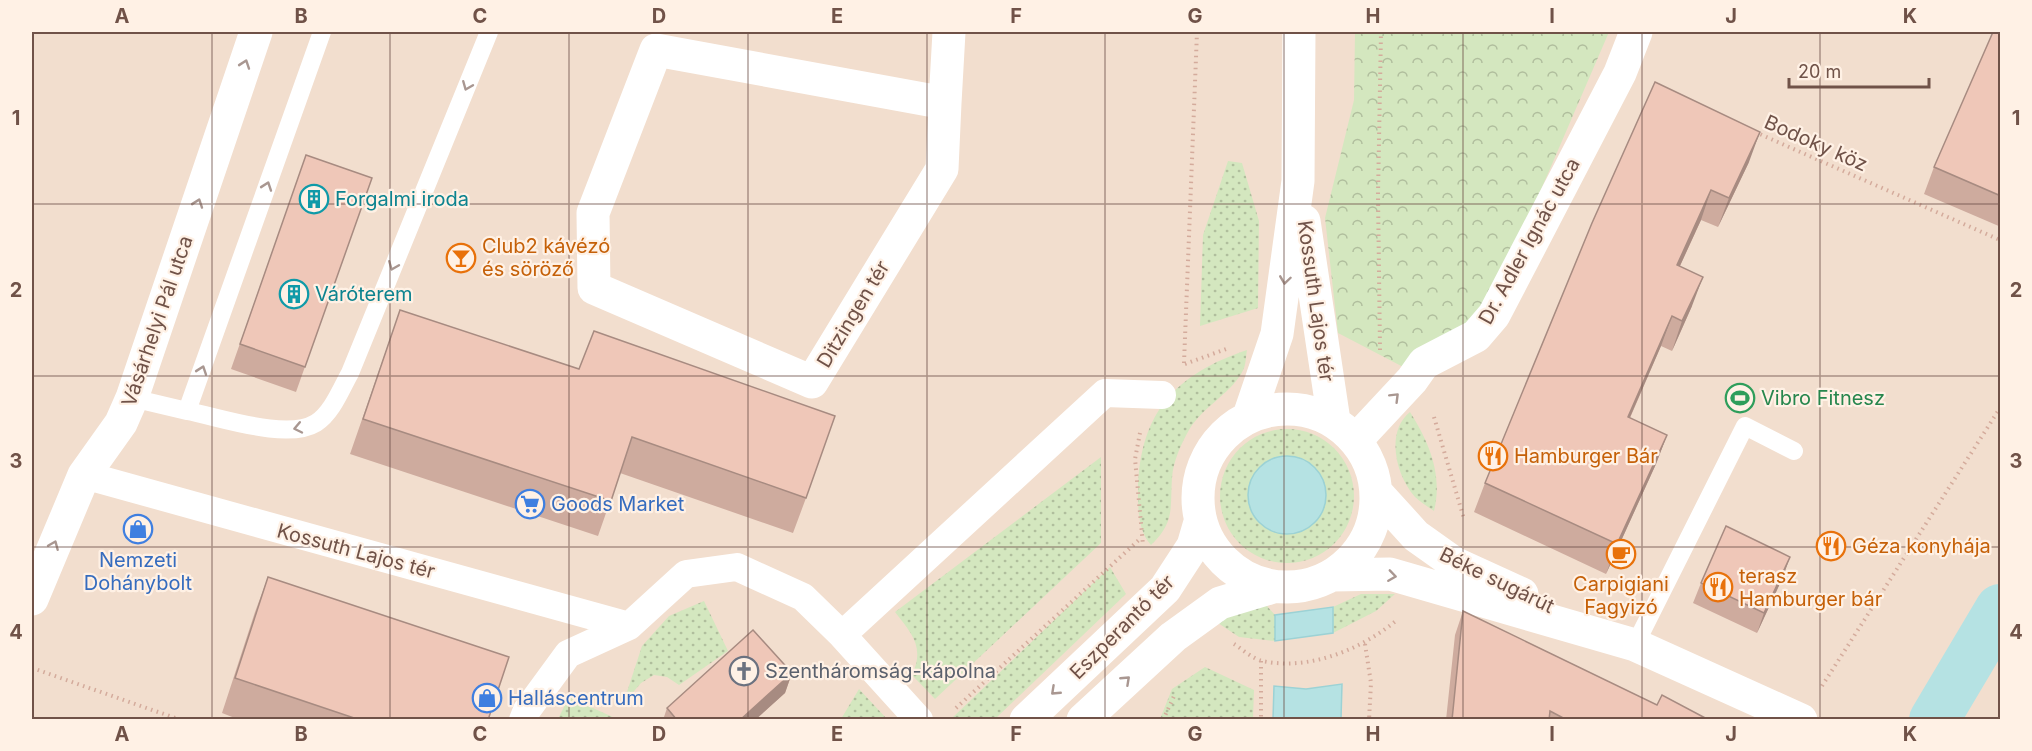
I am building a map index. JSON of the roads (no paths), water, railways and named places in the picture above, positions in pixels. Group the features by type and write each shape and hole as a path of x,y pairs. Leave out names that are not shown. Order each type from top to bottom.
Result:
{"street":[{"name":"Vásárhelyi Pál utca","path":"32,599 84,476 121,423 132,398 256,32"},
{"path":"945,103 949,32"},
{"name":"Kossuth Lajos tér","path":"1249,416 1277,334 1298,181 1299,32"},
{"name":"Dr. Adler Ignác utca","path":"1345,431 1412,380 1424,363 1476,336 1494,315 1620,73 1636,32"},
{"name":"Ditzingen tér","path":"656,50 945,103 942,169 812,382 594,288 593,213 656,50"},
{"name":"Kossuth Lajos tér","path":"1298,181 1345,431"},
{"path":"842,634 1105,393 1162,395"},
{"path":"1333,575 1360,549 1370,530 1375,511 1376,492 1369,463 1345,431 1309,411 1282,408 1249,416 1233,426 1214,444 1202,467 1197,495 1200,522 1210,544 1227,566 1251,580 1273,587 1300,587 1333,575 1390,574 1635,645 1784,715"},
{"name":"Kossuth Lajos tér","path":"84,476 629,626"},
{"name":"Béke sugárút","path":"1376,492 1416,536 1454,563 1635,645"},
{"name":"Eszperantó tér","path":"1026,720 1165,589 1193,546 1200,522"},
{"path":"523,720 527,710 568,654 629,626 686,574 737,567 802,597 842,634 919,720"},
{"name":"Eszperantó tér","path":"1083,720 1173,637 1220,603 1273,587"}],"lane":[{"path":"188,411 322,32"},
{"path":"132,398 285,430 302,428 324,416 350,373 489,32"},
{"path":"1635,645 1745,426 1794,451"}],"water":[{"path":"1287,456 1302,459 1315,467 1323,480 1326,495 1323,510 1315,523 1302,531 1287,534 1272,531 1259,523 1251,510 1248,495 1251,480 1259,467 1272,459"},
{"path":"1333,607 1333,633 1275,641 1275,615"},
{"path":"1342,684 1341,719 1273,719 1274,686 1306,689"}],"waterway":[{"path":"1934,720 2000,609"}],"place":[{"name":"Forgalmi iroda","path":"314,199"},
{"name":"Club2 kávézó és söröző","path":"461,258"},
{"name":"Váróterem","path":"294,294"},
{"name":"Vibro Fitnesz","path":"1740,398"},
{"name":"Hamburger Bár","path":"1493,456"},
{"name":"Goods Market","path":"530,504"},
{"name":"Nemzeti Dohánybolt","path":"138,529"},
{"name":"Géza konyhája","path":"1831,546"},
{"name":"Carpigiani Fagyizó","path":"1621,554"},
{"name":"terasz Hamburger bár","path":"1718,587"},
{"name":"Szentháromság-kápolna","path":"744,671"},
{"name":"Halláscentrum","path":"487,698"}]}
